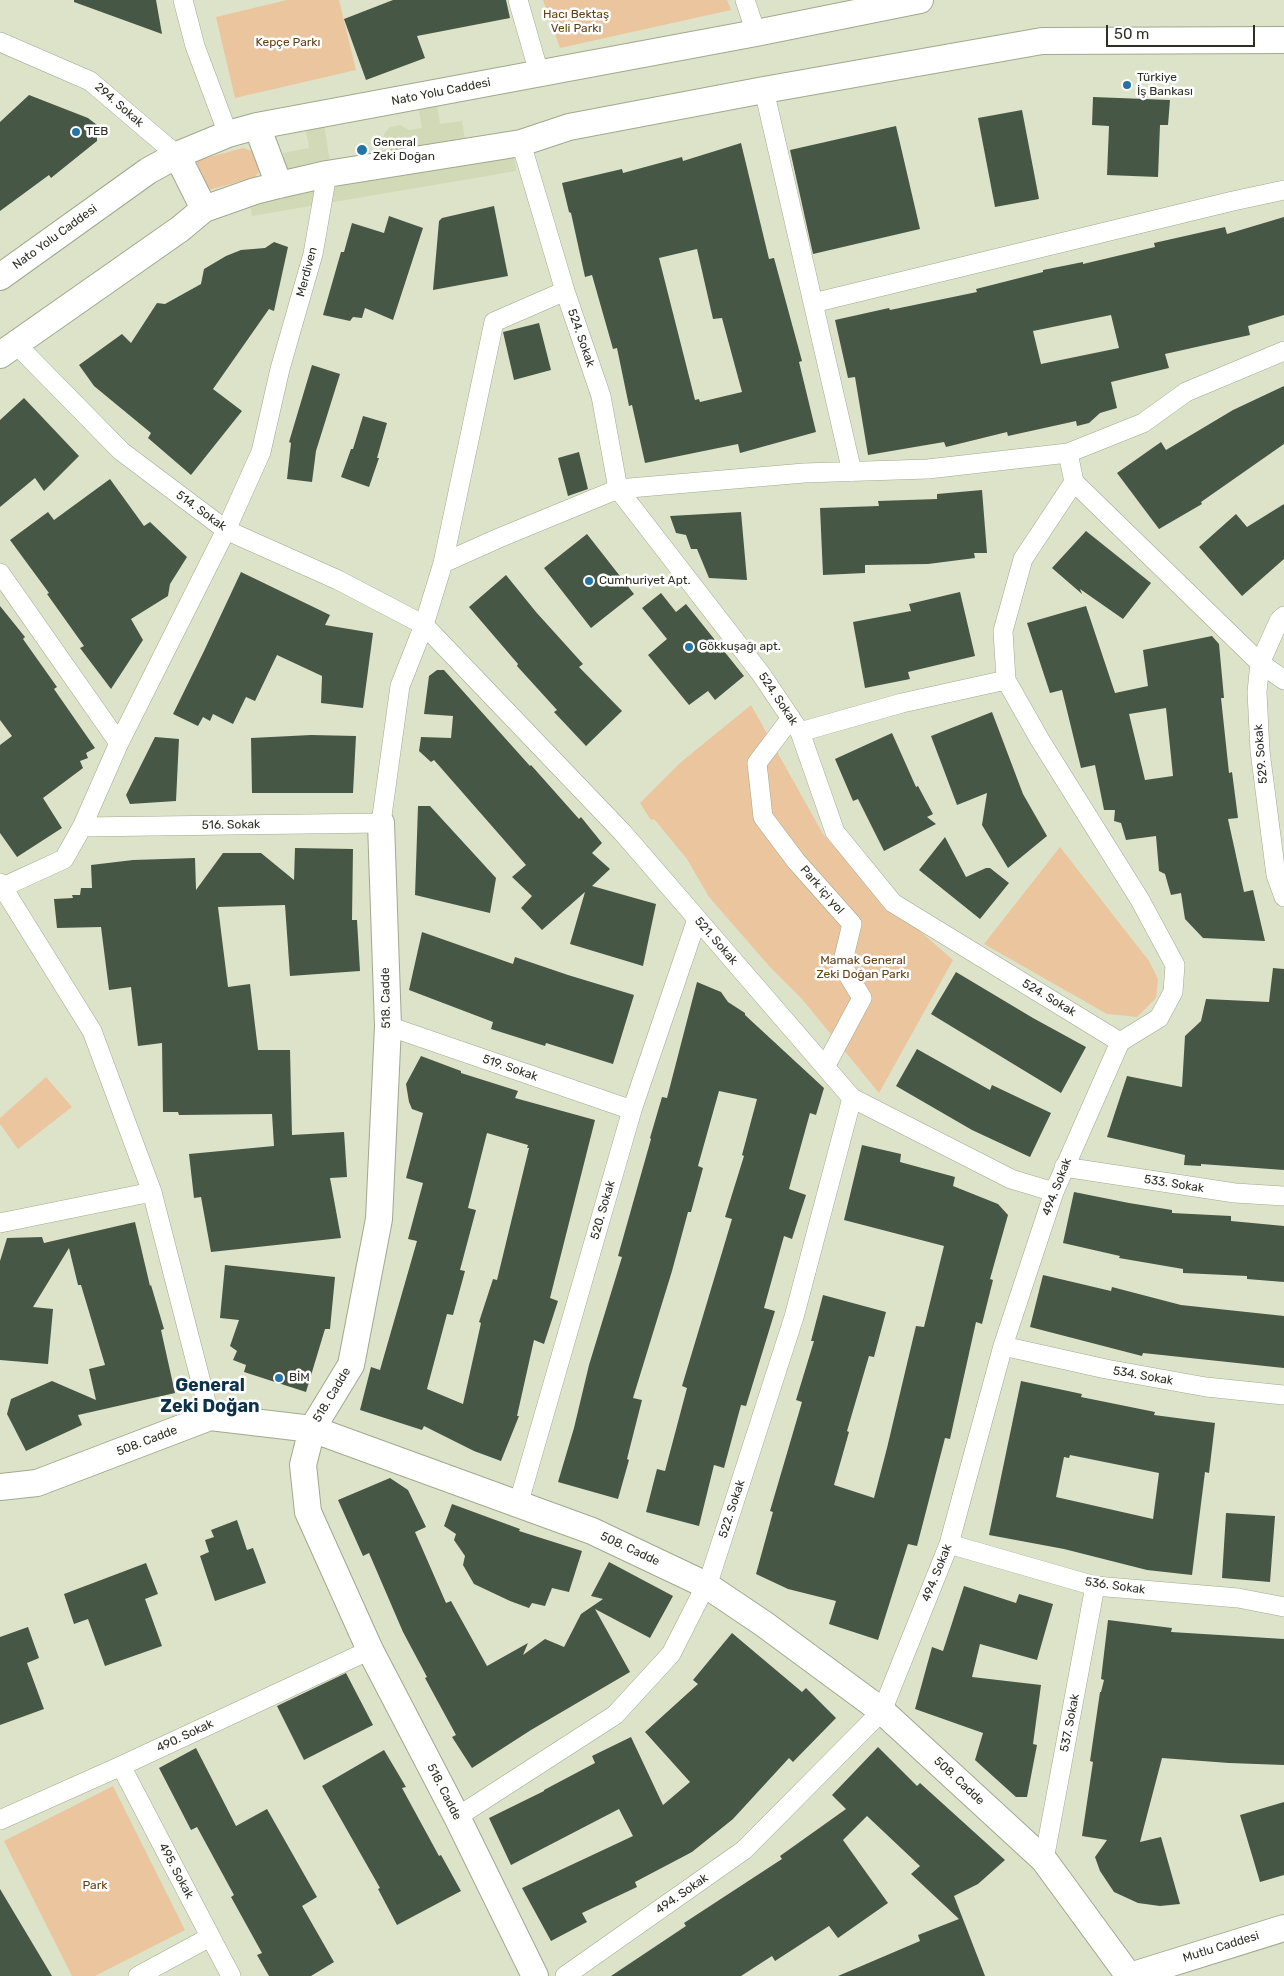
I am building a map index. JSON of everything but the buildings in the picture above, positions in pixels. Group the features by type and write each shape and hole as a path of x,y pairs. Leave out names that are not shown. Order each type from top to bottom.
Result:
{"street":[{"path":"183,0 195,46 228,134"},
{"path":"518,0 539,73"},
{"path":"745,0 756,33"},
{"name":"Nato Yolu Caddesi","path":"0,277 148,170 177,155 228,134 257,126 756,33 920,0"},
{"path":"8,349 204,210 255,191 279,185 327,174 521,143 569,127 764,90 1042,41 1284,40"},
{"name":"294. Sokak","path":"0,42 90,81 177,155"},
{"path":"764,90 852,472"},
{"path":"257,126 279,185"},
{"name":"524. Sokak","path":"521,143 565,291 601,396 618,489 761,674 795,725 835,832 893,903 1120,1042"},
{"path":"177,155 204,210"},
{"name":"Merdiven","path":"1,886 64,859 82,827 119,742 226,530 261,452 280,369 313,254 327,174"},
{"path":"814,303 1284,190"},
{"path":"381,823 400,686 424,625 443,563 494,322 565,291"},
{"name":"514. Sokak","path":"8,349 121,452 226,530 338,580 424,625"},
{"path":"443,563 618,489 804,473 928,469 1068,454 1143,423 1186,392 1284,351"},
{"path":"1068,454 1074,482 1260,663 1284,680"},
{"path":"1074,482 1023,559 1003,631 1006,680 1040,740 1140,900 1174,965 1173,992 1159,1018 1120,1042"},
{"path":"0,573 119,742"},
{"name":"529. Sokak","path":"1284,616 1279,621 1260,663 1257,692 1260,751 1276,875 1284,897"},
{"name":"521. Sokak","path":"424,625 623,833 852,1098 1011,1179 1054,1192"},
{"path":"795,725 1006,680"},
{"name":"Park içi yol","path":"795,725 757,763 763,817 796,861 852,924 842,965 862,998 825,1067"},
{"name":"516. Sokak","path":"82,827 381,823"},
{"name":"518. Cadde","path":"381,823 388,1026 379,1219 351,1365 312,1429 303,1466 308,1512 370,1650 536,1976"},
{"path":"1,886 92,1031 152,1192 210,1417"},
{"name":"520. Sokak","path":"518,1504 632,1110 697,919"},
{"name":"519. Sokak","path":"388,1026 632,1110"},
{"name":"494. Sokak","path":"565,1976 744,1850 882,1711 949,1544 1003,1346 1054,1192 1120,1042"},
{"name":"522. Sokak","path":"456,1817 615,1715 671,1654 710,1577 794,1318 852,1098"},
{"name":"533. Sokak","path":"1064,1167 1235,1193 1284,1196"},
{"path":"0,1222 152,1192"},
{"name":"534. Sokak","path":"1003,1346 1106,1369 1197,1385 1284,1395"},
{"name":"508. Cadde","path":"0,1487 37,1483 210,1417 312,1429 592,1531 706,1585 764,1624 882,1711 1044,1860 1130,1976"},
{"name":"536. Sokak","path":"949,1544 1095,1586 1238,1598 1284,1608"},
{"name":"537. Sokak","path":"1044,1860 1095,1586"},
{"name":"490. Sokak","path":"0,1820 370,1650"},
{"name":"495. Sokak","path":"121,1766 231,1976"},
{"name":"Mutlu Caddesi","path":"1130,1976 1284,1928"},
{"path":"138,1976 210,1936"}],"shaded area":[{"path":"502,80 504,94 437,105 440,124 462,121 465,140 514,157 516,171 252,216 250,201 286,172 283,153 309,148 305,126","holes":["418,107 422,128 409,130 400,125 390,127 384,134 383,144 387,152 428,170 334,187 324,124"]}],"green space":[{"name":"Kepçe Parkı","path":"287,0 339,0 356,70 235,98 216,17"},
{"name":"Hacı Bektaş Veli Parkı","path":"543,0 727,0 731,10 560,48"},
{"path":"243,148 252,151 257,158 260,169 255,177 209,190 195,163 202,159"},
{"name":"Mamak General Zeki Doğan Parkı","path":"751,705 823,834 861,877 953,960 879,1093 802,999 770,967 709,897 687,859 654,819 651,820 640,803 680,763"},
{"path":"1060,847 1149,961 1158,979 1156,998 1137,1017 1107,1014 984,944"},
{"path":"46,1077 72,1107 18,1149 0,1124 0,1118"},
{"name":"Park","path":"113,1786 185,1930 95,1976 72,1976 4,1841"}],"place":[{"name":"Türkiye İş Bankası","path":"1127,85"},
{"name":"TEB","path":"76,132"},
{"name":"General Zeki Doğan","path":"362,150"},
{"name":"Cumhuriyet Apt.","path":"589,581"},
{"name":"Gökkuşağı apt.","path":"689,647"},
{"name":"BİM","path":"279,1378"}],"district":[{"name":"General Zeki Doğan","path":"210,1396"}]}
